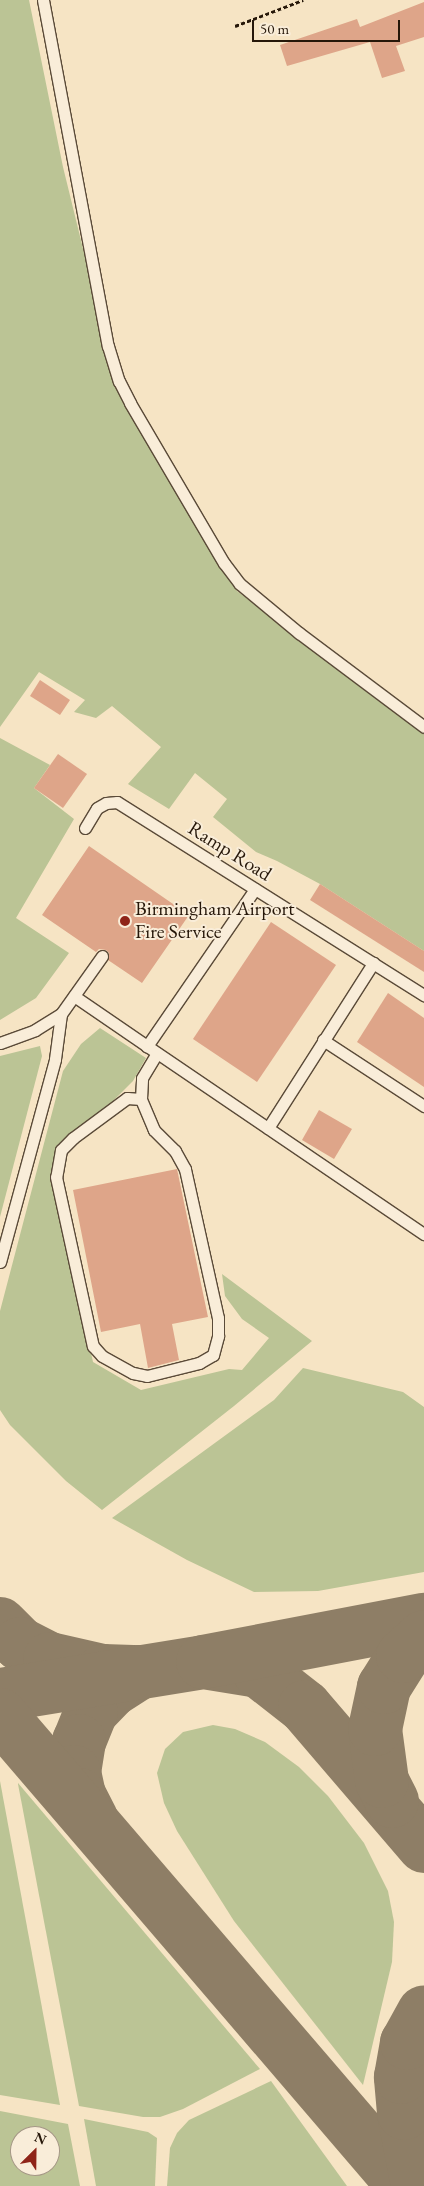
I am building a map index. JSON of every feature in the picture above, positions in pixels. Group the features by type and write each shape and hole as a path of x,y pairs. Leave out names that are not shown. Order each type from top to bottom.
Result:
{"lane":[{"path":"43,0 108,346 119,381 130,403 224,563 240,584 299,633 424,727"},
{"name":"Ramp Road","path":"85,828 97,808 106,803 117,802 424,995"},
{"path":"147,1046 256,889"},
{"path":"0,1043 35,1030 60,1014 102,956"},
{"path":"268,1128 373,963"},
{"path":"74,996 424,1234"},
{"path":"0,1262 55,1059 60,1014"},
{"path":"324,1040 424,1106"},
{"path":"141,1099 127,1098 73,1138 61,1150 56,1177 93,1346 102,1356 118,1365 133,1373 148,1376 199,1363 213,1355 218,1336 218,1318 186,1169 175,1151 154,1130 141,1099 142,1078 157,1053"}],"path":[{"path":"235,26 304,0"}],"green space":[{"path":"0,0 29,0 63,167 115,379 237,591 424,732 424,951 320,884 256,852 213,817 227,799 195,773 169,809 128,784 161,747 112,706 96,718 74,712 85,700 39,672 0,727"},
{"path":"0,738 50,765 34,788 74,819 16,918 69,953 36,998 0,1020"},
{"path":"100,1028 146,1058 133,1081 107,1107 78,1129 53,1177 93,1362 141,1390 229,1369 242,1370 269,1338 242,1319 225,1296 222,1274 312,1341 234,1406 102,1510 66,1481 10,1425 0,1410 0,1311 63,1071 81,1044"},
{"path":"40,1046 42,1056 0,1217 0,1056"},
{"path":"303,1368 403,1392 424,1407 424,1572 318,1591 254,1592 187,1560 112,1518 274,1400"},
{"path":"213,1725 235,1729 265,1742 299,1767 328,1796 364,1843 388,1891 394,1922 392,1962 363,2085 234,1921 177,1831 164,1803 157,1773 165,1749 183,1732"},
{"path":"0,1781 60,2105 0,2095"},
{"path":"18,1783 260,2069 183,2109 160,2117 143,2117 79,2106"},
{"path":"271,2081 347,2186 167,2186 170,2148 177,2133 189,2120"},
{"path":"0,2111 68,2124 80,2186 0,2186"},
{"path":"84,2119 148,2132 157,2138 155,2186 96,2186"}],"building":[{"path":"424,2 424,37 396,46 405,71 382,78 370,42 287,66 280,45 357,19 360,27"},
{"path":"40,680 70,700 60,715 30,696"},
{"path":"58,754 87,774 63,808 34,788"},
{"path":"89,846 189,915 142,983 108,960 109,953 106,950 99,949 96,952 42,915"},
{"path":"320,884 424,951 424,972 310,900"},
{"path":"271,922 336,965 257,1082 193,1039"},
{"path":"388,993 424,1018 424,1087 357,1042"},
{"path":"319,1110 352,1129 334,1159 302,1140"},
{"path":"177,1169 208,1317 172,1324 179,1360 148,1368 140,1324 101,1332 73,1190"}],"taxiway":[{"path":"0,1695 203,1662 424,1620"},
{"path":"0,1624 20,1644 50,1659 103,1671 140,1672 112,1690 91,1712 79,1741 74,1772 79,1795 91,1819"},
{"path":"392,1801 382,1781 375,1729 384,1687 403,1656 424,1637"},
{"path":"210,1663 259,1671 305,1707 424,1846"},
{"path":"0,1715 404,2186"},
{"path":"418,2186 404,2113 401,2077 407,2043 424,2012"}],"place":[{"name":"Birmingham Airport Fire Service","path":"125,921"}]}
